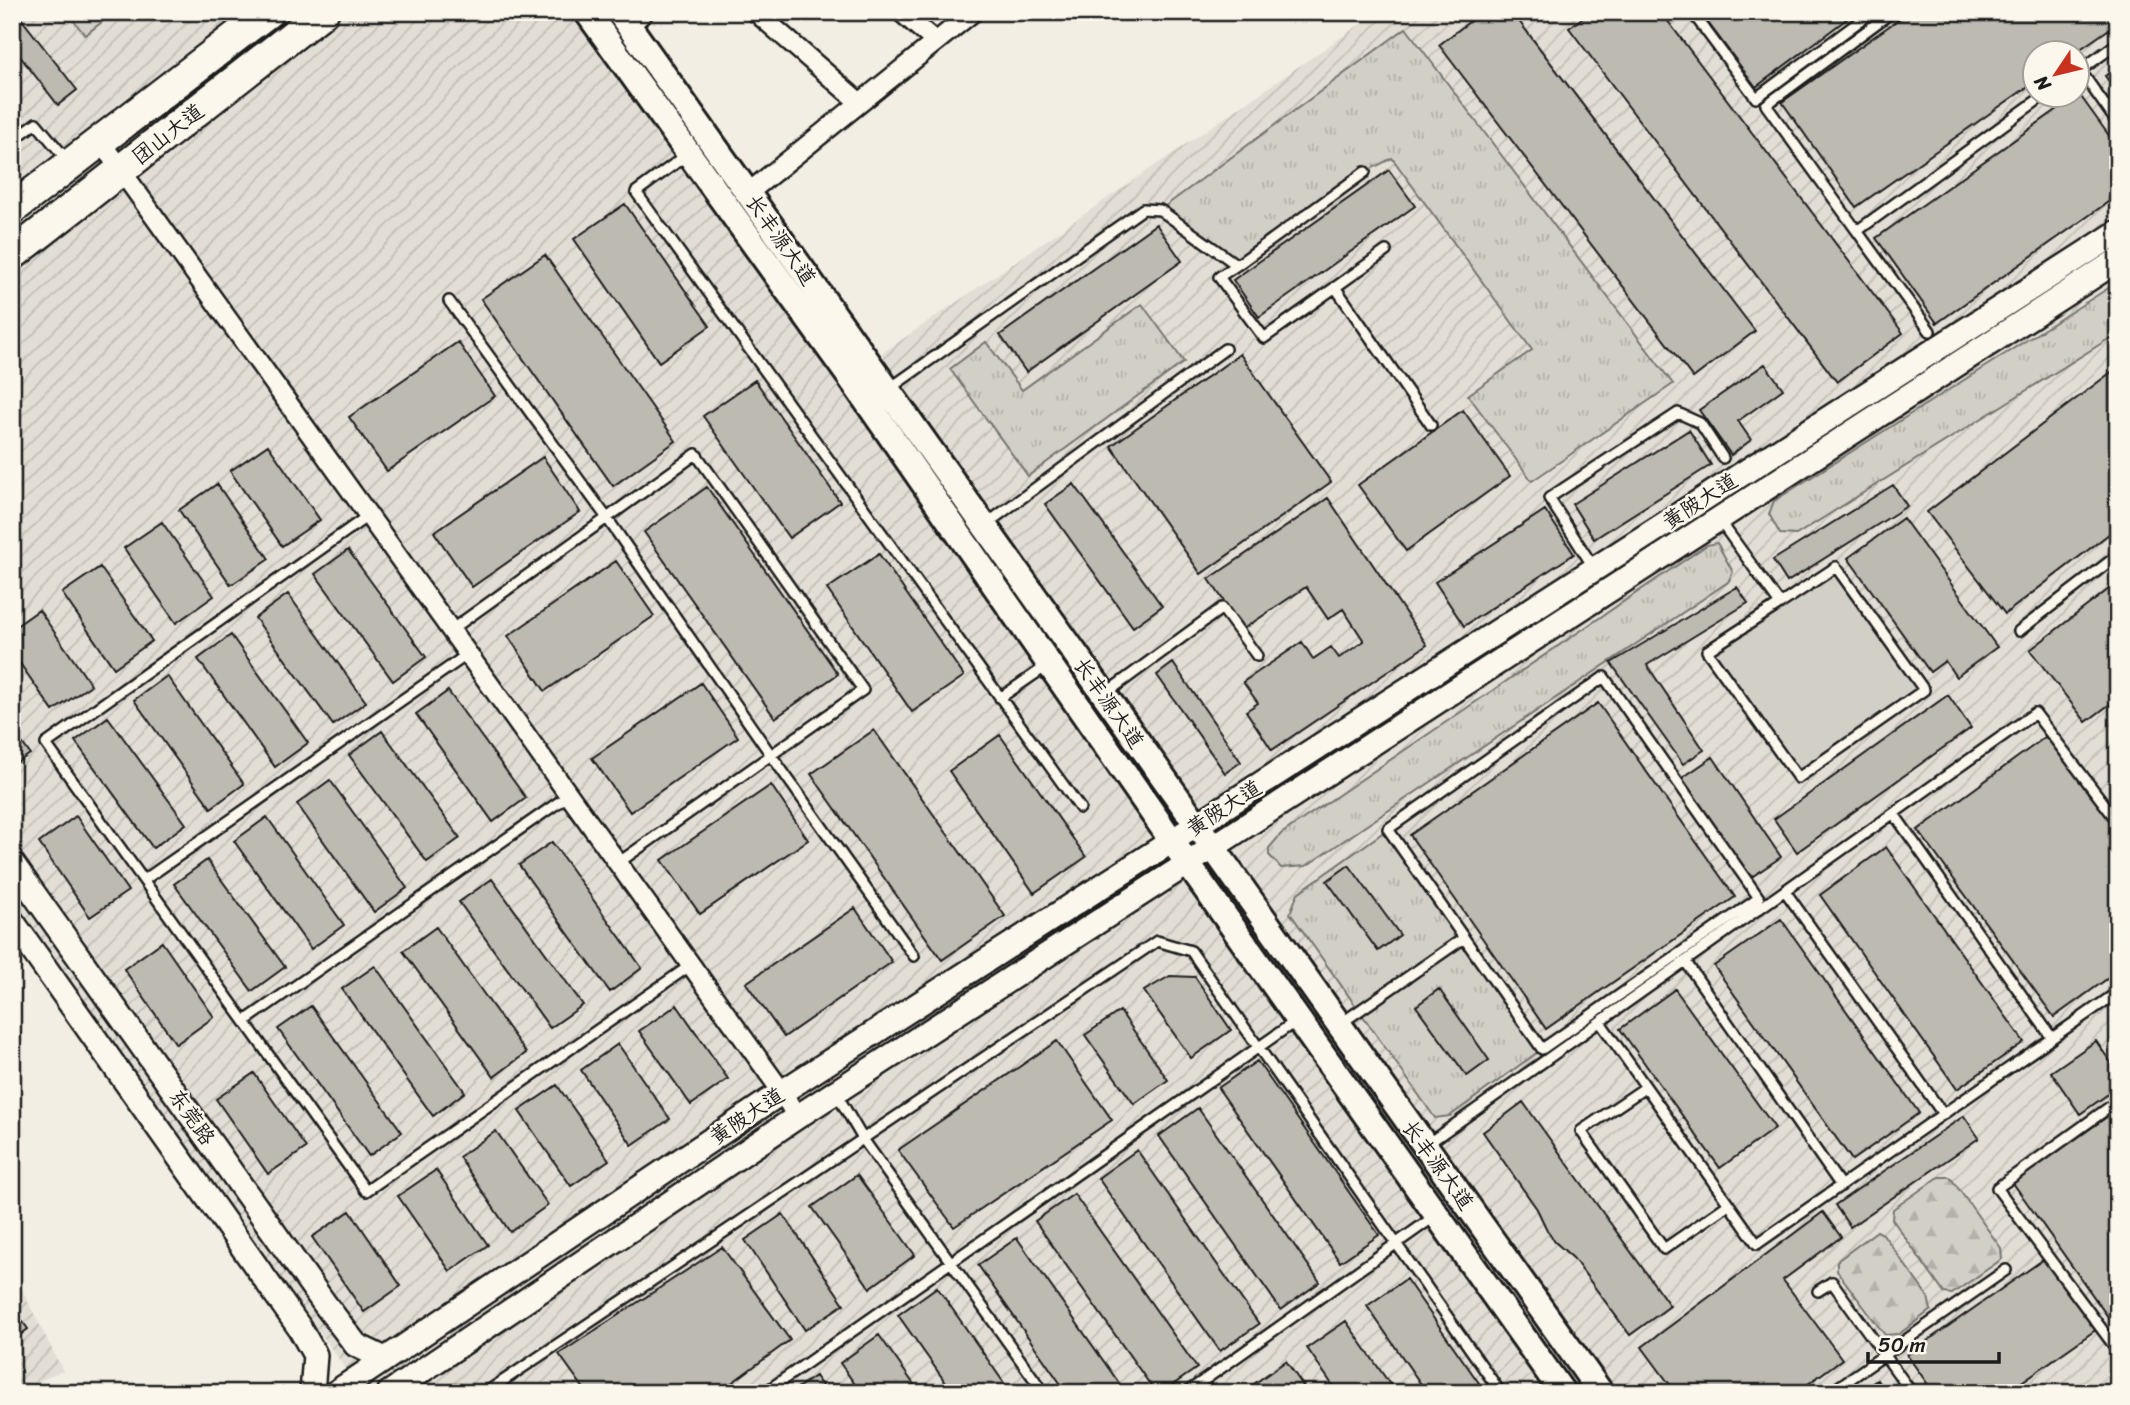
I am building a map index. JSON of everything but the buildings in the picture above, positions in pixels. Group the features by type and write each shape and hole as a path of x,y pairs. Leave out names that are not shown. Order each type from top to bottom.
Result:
{"highway":[{"name":"团山大道","path":"12,255 323,12"},
{"name":"团山大道","path":"12,209 257,16"}],"main road":[{"name":"长丰源大道","path":"587,12 849,376 1297,1020 1563,1393"},
{"name":"长丰源大道","path":"631,17 748,193 1601,1393"}],"street":[{"path":"756,12 860,103"},
{"path":"901,12 936,42"},
{"path":"748,193 973,12"},
{"path":"100,141 782,1092 797,1117"},
{"name":"黄陂大道","path":"335,1393 782,1092 2118,232"},
{"name":"黄陂大道","path":"389,1393 797,1117 2118,260"},
{"name":"东莞路","path":"12,863 324,1303 356,1345 384,1359"},
{"name":"东莞路","path":"12,921 299,1327 315,1355 312,1393"}],"lane":[{"path":"1692,12 1756,98 1872,12"},
{"path":"1892,12 1766,105 1930,331"},
{"path":"2092,62 2118,43"},
{"path":"2092,89 2118,124"},
{"path":"1857,231 2027,108"},
{"path":"12,141 36,123 70,164"},
{"path":"688,153 636,192 1080,808"},
{"path":"1365,172 1219,277 1264,338 1386,251"},
{"path":"888,390 1143,209 1160,210 1237,265"},
{"path":"1335,287 1431,425"},
{"path":"449,300 607,518 914,956"},
{"path":"984,526 1225,349"},
{"path":"1595,569 1549,498 1678,413 1700,423 1723,458"},
{"path":"451,630 696,454 863,690 618,863"},
{"path":"369,515 46,744 366,1191 691,965"},
{"path":"1719,519 1780,604"},
{"path":"2019,631 2118,555"},
{"path":"1836,567 1924,690 1798,778 1707,651 1780,604 1836,567"},
{"path":"1104,695 1222,608 1257,656"},
{"path":"144,880 468,654"},
{"path":"1000,698 1049,664"},
{"path":"1604,677 1759,898 1542,1049 1464,937 1388,829 1604,677"},
{"path":"1425,1146 2035,713 2118,822"},
{"path":"245,1021 569,795"},
{"path":"1894,814 2052,1038"},
{"path":"1785,891 1943,1114"},
{"path":"1338,1025 1464,937"},
{"path":"485,1393 1157,941 1191,951 1501,1393"},
{"path":"1685,961 1841,1185"},
{"path":"1600,1022 1757,1244 2118,992"},
{"path":"764,1393 1297,1020"},
{"path":"1646,1087 1581,1131 1664,1250 1729,1204"},
{"path":"836,1093 863,1139 1044,1393"},
{"path":"2118,1101 1997,1188 2118,1351"},
{"path":"1186,1393 1437,1215"},
{"path":"1830,1393 2006,1270"},
{"path":"1818,1292 1832,1282 1912,1393"}],"shaded area":[{"path":"12,12 268,12 12,209"},
{"path":"323,12 587,12 849,376 1378,12 2118,12 2118,1393 363,1393 12,899 12,255"},
{"path":"12,1270 63,1371 12,1393"}],"green space":[{"path":"67,12 115,12 85,35"},
{"path":"1406,28 1673,384 1532,481 1468,395 1532,350 1392,158 1365,172 1237,265 1160,210"},
{"path":"2118,282 2118,333 1796,535 1780,534 1769,514 1774,501"},
{"path":"1142,304 1184,362 1028,476 950,369 986,342 1022,390"},
{"path":"1717,543 1733,572 1728,582 1306,866 1281,868 1269,855 1269,848 1281,834 1707,545"},
{"path":"1836,567 1924,690 1798,778 1707,651"},
{"path":"1388,829 1542,1049 1450,1116 1435,1118 1290,913 1298,893"},
{"path":"1939,1177 1950,1177 2001,1248 2002,1259 1952,1294 1944,1293 1892,1219 1893,1209"},
{"path":"1877,1231 1883,1234 1928,1297 1931,1310 1899,1334 1885,1335 1837,1271 1837,1261"}]}
